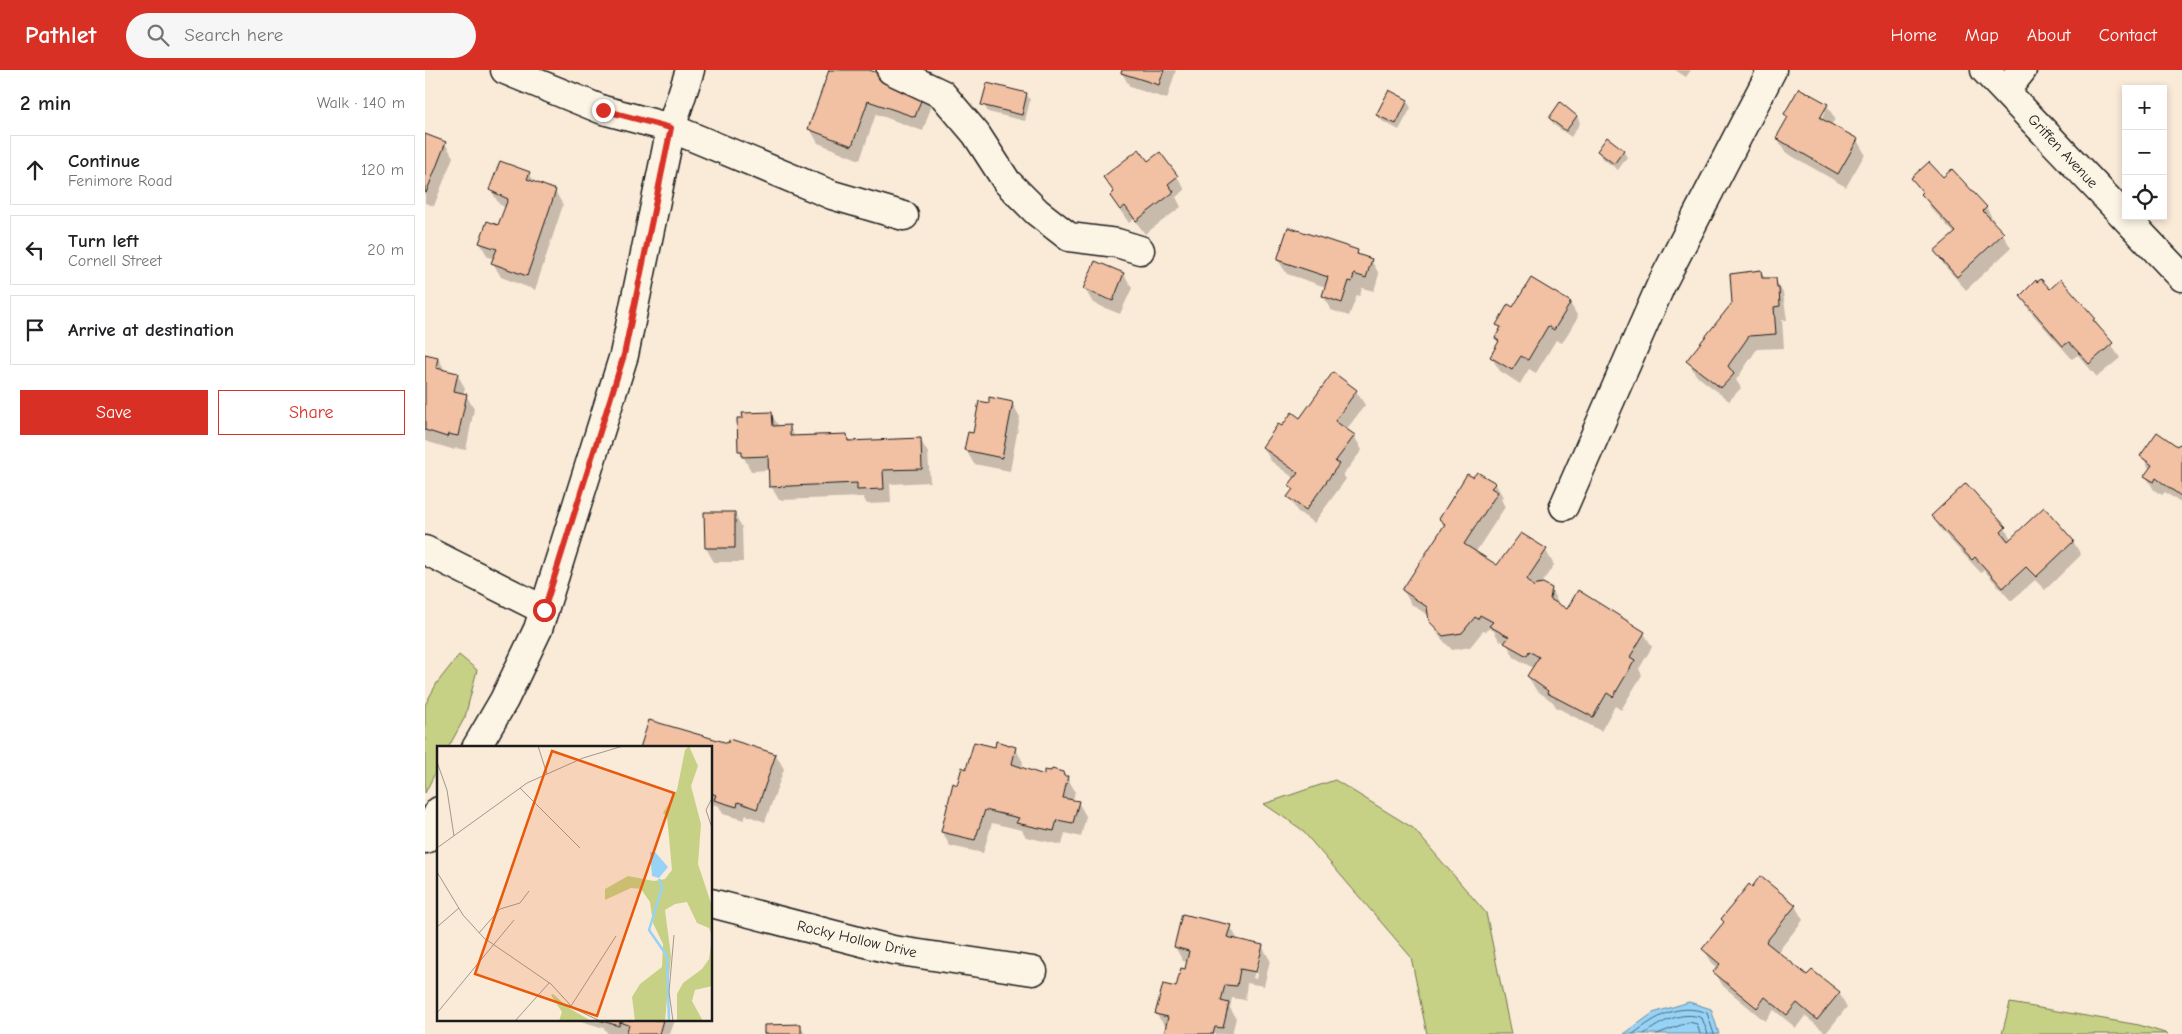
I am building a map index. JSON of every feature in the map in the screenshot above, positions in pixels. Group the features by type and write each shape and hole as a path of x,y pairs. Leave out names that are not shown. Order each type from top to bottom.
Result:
{"street":[{"path":"505,70 603,110 671,128 832,195 904,216"},
{"path":"477,746 504,700 538,629 544,610 624,355 671,128 690,70"},
{"path":"891,70 942,94 976,134 1007,182 1037,212 1069,237 1117,243 1139,250"},
{"path":"1564,506 1661,285 1772,70"},
{"name":"Griffen Avenue","path":"1985,70 2014,80 2182,277"},
{"path":"425,550 544,610"},
{"name":"Rocky Hollow Drive","path":"713,904 893,950 1033,971"}],"green space":[{"path":"459,655 477,670 465,717 449,746 437,746 437,769 425,793 425,705 437,683"},
{"path":"1335,780 1413,828 1486,913 1511,1034 1427,1034 1411,957 1301,829 1264,804"},
{"path":"2010,1003 2139,1025 2168,1034 2002,1034"}],"water":[{"path":"1689,1002 1711,1009 1719,1034 1624,1034 1653,1013"}],"building":[{"path":"829,70 869,70 925,89 915,117 868,101 852,146 808,129"},
{"path":"1122,70 1164,70 1159,85 1121,73"},
{"path":"987,83 1027,93 1022,115 981,105"},
{"path":"1799,88 1828,104 1820,118 1858,139 1838,174 1776,138 1788,117 1784,114"},
{"path":"1389,90 1408,100 1396,124 1376,115"},
{"path":"1560,102 1577,116 1566,131 1549,118"},
{"path":"425,134 446,142 426,193 425,192"},
{"path":"1607,137 1624,150 1614,164 1597,151"},
{"path":"1139,149 1148,161 1160,152 1178,176 1168,184 1174,192 1136,221 1125,206 1120,210 1110,196 1114,192 1103,177"},
{"path":"500,161 530,172 527,179 556,190 527,276 491,263 497,249 479,243 487,221 498,225 508,199 489,190"},
{"path":"1929,162 1943,177 1952,169 1987,207 1983,211 2004,233 1957,277 1934,251 1956,232 1921,194 1923,192 1911,178"},
{"path":"1288,227 1358,250 1357,254 1372,259 1366,278 1354,274 1352,282 1349,281 1342,303 1322,296 1328,277 1277,260"},
{"path":"1095,261 1124,273 1113,301 1083,289"},
{"path":"1761,270 1762,278 1776,278 1777,288 1779,288 1780,306 1774,307 1776,334 1749,336 1728,366 1734,374 1721,388 1686,361 1732,303 1730,274"},
{"path":"1531,278 1571,302 1554,330 1548,326 1528,360 1521,356 1512,370 1490,357 1499,341 1495,338 1501,327 1496,325 1508,304 1513,307"},
{"path":"2041,279 2050,289 2061,279 2095,318 2093,320 2113,343 2089,364 2069,342 2063,346 2020,296 2036,280 2037,282"},
{"path":"425,354 438,357 436,368 458,373 454,391 467,394 458,436 448,434 447,437 425,430"},
{"path":"1333,372 1357,390 1335,421 1355,435 1335,462 1339,464 1306,510 1287,497 1293,489 1288,486 1298,473 1262,447 1278,424 1282,426 1292,412 1300,418"},
{"path":"989,397 1013,402 1002,458 964,450 968,432 973,433 979,401 989,403"},
{"path":"772,412 773,426 790,425 790,436 847,434 848,441 921,438 922,469 883,470 884,489 857,490 857,483 769,487 768,456 742,457 742,451 738,451 737,418 743,418 742,413"},
{"path":"2157,432 2177,446 2179,444 2182,446 2182,497 2156,478 2154,482 2144,476 2152,465 2140,456"},
{"path":"1477,472 1496,483 1491,488 1498,492 1464,544 1497,565 1521,533 1547,549 1527,579 1534,587 1537,584 1543,583 1552,588 1550,599 1567,609 1578,590 1645,632 1630,657 1635,660 1613,697 1607,693 1593,717 1547,693 1548,691 1527,676 1539,657 1529,651 1527,656 1504,643 1509,637 1489,626 1493,622 1480,615 1478,619 1475,617 1462,633 1443,636 1429,621 1427,607 1402,590 1445,524 1439,519 1467,474 1473,477"},
{"path":"1966,483 2006,527 2001,532 2008,541 2044,507 2074,541 2036,577 2026,567 2003,588 1975,557 1972,560 1931,516"},
{"path":"704,512 735,512 735,548 705,548"},
{"path":"649,720 728,743 729,739 776,754 757,809 738,802 737,807 714,800 716,795 713,794 713,746 641,746"},
{"path":"996,741 1016,747 1012,764 1044,775 1044,770 1051,771 1052,769 1063,772 1064,776 1068,776 1063,798 1079,801 1073,823 1057,820 1054,831 1016,823 1019,818 985,810 975,840 941,832 953,783 957,785 962,767 966,769 974,742 995,747"},
{"path":"1760,876 1796,905 1766,942 1807,975 1812,970 1840,992 1817,1020 1797,1003 1787,1015 1765,997 1757,1008 1713,972 1720,964 1702,949 1724,922 1721,919 1749,884 1752,887"},
{"path":"1182,914 1231,925 1227,937 1263,945 1256,972 1240,969 1237,986 1225,985 1221,1001 1229,1003 1223,1028 1215,1027 1213,1034 1164,1034 1168,1017 1155,1014 1163,984 1176,987 1181,968 1185,969 1189,951 1174,947"},
{"path":"606,1022 620,1022 619,1026"},
{"path":"620,1022 662,1022 659,1034 626,1034 629,1025"},
{"path":"801,1024 801,1034 764,1034 764,1025"}],"route":[{"path":"544,610 624,355 648,248 671,128 603,110"}]}
